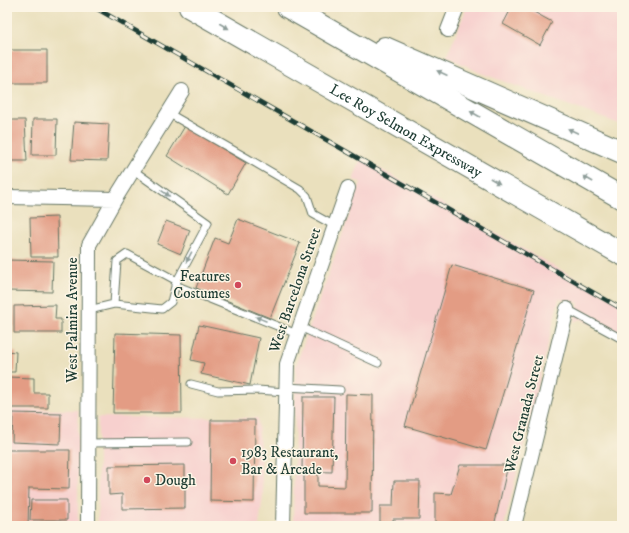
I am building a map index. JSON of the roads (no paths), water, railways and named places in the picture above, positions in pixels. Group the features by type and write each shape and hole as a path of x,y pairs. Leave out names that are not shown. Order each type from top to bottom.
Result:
{"highway":[{"name":"Lee Roy Selmon Expressway","path":"190,7 622,254"},
{"path":"288,7 622,198"},
{"path":"291,7 622,152"}],"street":[{"path":"448,30 457,7"},
{"name":"West Palmira Avenue","path":"88,526 89,246 115,199 182,91"},
{"name":"West Barcelona Street","path":"283,526 287,364 348,188"},
{"path":"7,198 115,199"},
{"name":"West Granada Street","path":"514,526 567,310"}],"lane":[{"path":"168,114 300,189 307,196 313,214 335,226"},
{"path":"89,310 114,304 162,309 171,302 176,283 208,223 133,170"},
{"path":"114,304 116,261 127,254 176,283 298,330 378,363"},
{"path":"567,310 622,339"},
{"path":"191,384 218,390 340,390"},
{"path":"88,444 188,442"}],"railway":[{"path":"94,7 622,309"}],"place":[{"name":"Features Costumes","path":"238,285"},
{"name":"1983 Restaurant, Bar & Arcade","path":"233,461"},
{"name":"Dough","path":"147,480"}]}
